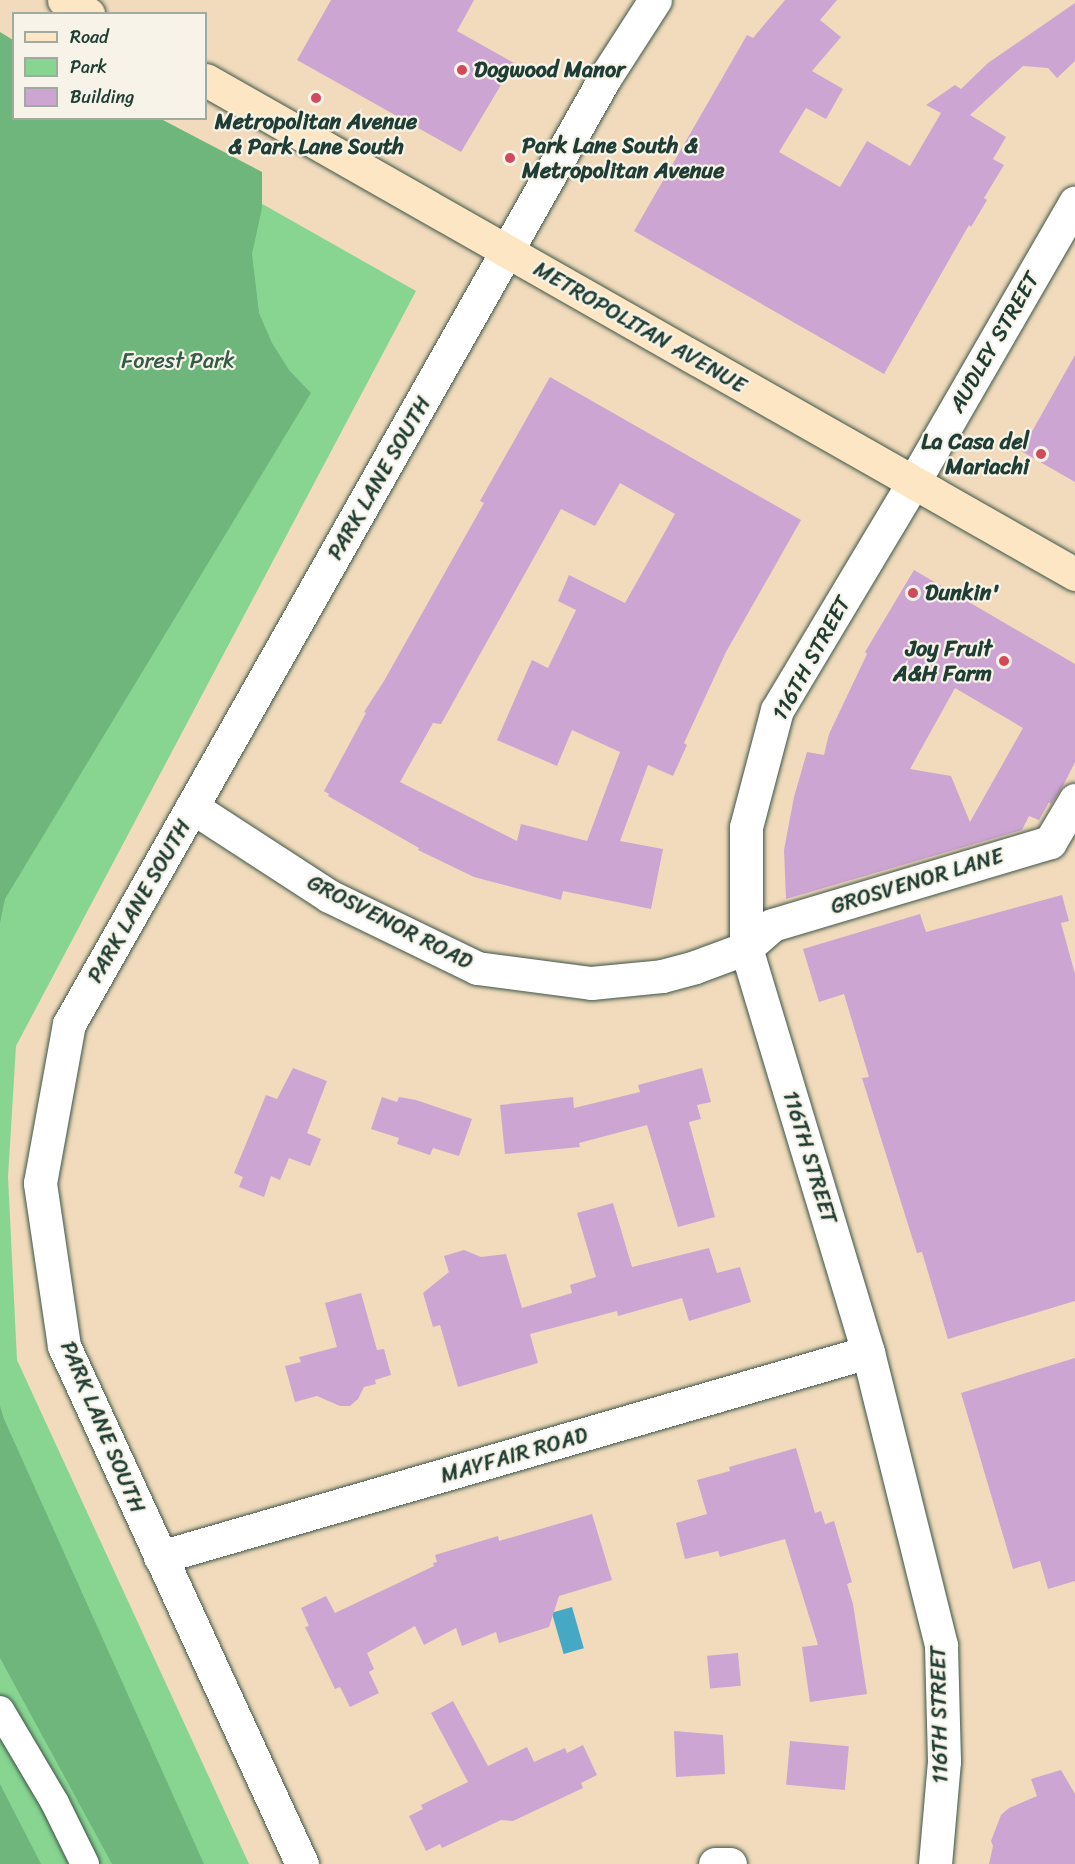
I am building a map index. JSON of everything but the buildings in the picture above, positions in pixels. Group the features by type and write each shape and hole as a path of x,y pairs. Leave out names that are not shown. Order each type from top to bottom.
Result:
{"main road":[{"path":"64,0 85,12"},
{"name":"METROPOLITAN AVENUE","path":"207,81 1075,574"}],"street":[{"name":"PARK LANE SOUTH","path":"302,1864 64,1346 40,1183 69,1024 604,79 655,0"},
{"name":"AUDLEY STREET","path":"913,483 1075,202"},
{"name":"116TH STREET","path":"913,483 777,710 746,827 746,948 868,1352 941,1645 944,1761 935,1864"},
{"name":"GROSVENOR LANE","path":"746,948 772,925 1050,842 1075,800"},
{"name":"GROSVENOR ROAD","path":"192,807 329,896 477,968 591,983 663,976 746,948"},
{"name":"MAYFAIR ROAD","path":"160,1557 868,1352"},
{"path":"0,1710 55,1803 85,1864"},
{"path":"715,1864 730,1864"}],"green space":[{"path":"0,32 12,39 12,120 163,120 262,172 262,208 252,254 259,313 272,343 289,370 311,393 5,899 0,923"},
{"name":"Forest Park","path":"0,55 12,109 12,120 114,120 416,291 16,1046 8,1177 17,1360 249,1864 0,1864"},
{"path":"0,1406 204,1864 112,1864 0,1658"},
{"path":"0,1784 41,1864 0,1864"}],"water":[{"path":"572,1607 584,1648 564,1654 552,1613"}],"place":[{"name":"Dogwood Manor","path":"462,70"},
{"name":"Metropolitan Avenue & Park Lane South","path":"316,98"},
{"name":"Park Lane South & Metropolitan Avenue","path":"510,158"},
{"name":"La Casa del Mariachi","path":"1041,454"},
{"name":"Dunkin'","path":"913,593"},
{"name":"Joy Fruit A&H Farm","path":"1004,661"}]}
